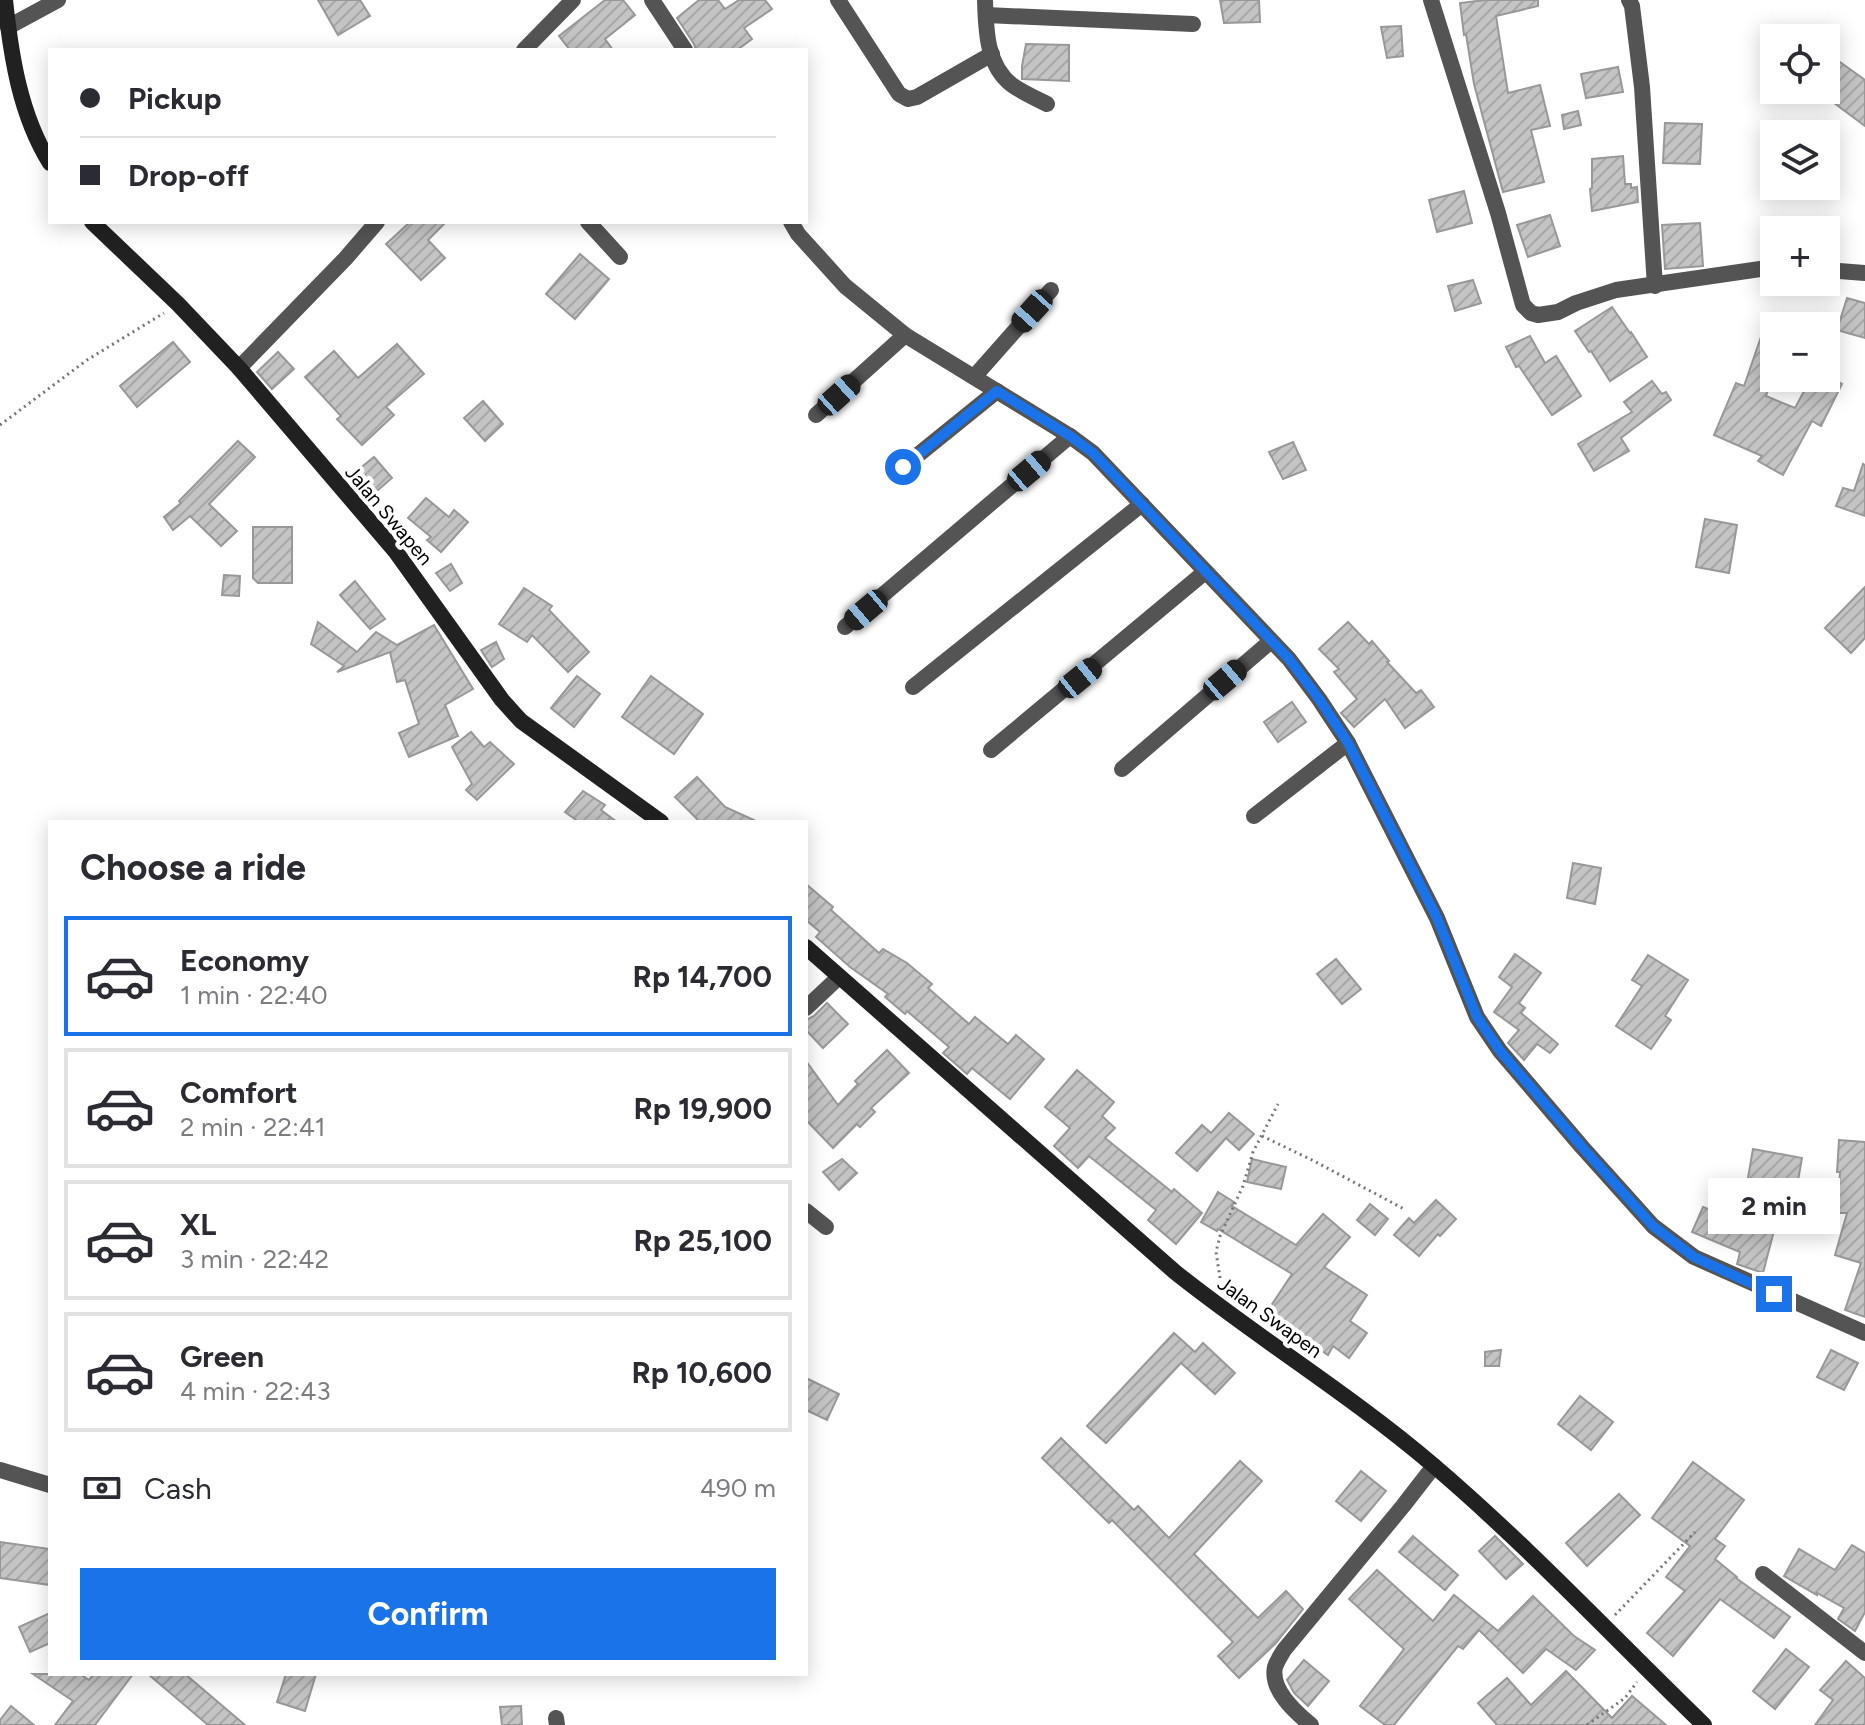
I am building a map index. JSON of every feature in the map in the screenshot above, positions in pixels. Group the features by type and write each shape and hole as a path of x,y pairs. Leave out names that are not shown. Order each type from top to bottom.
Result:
{"main road":[{"path":"5,0 15,69 24,105 48,160"},
{"name":"Jalan Swapen","path":"94,224 239,368 396,552 502,700 521,721 658,820"},
{"name":"Jalan Swapen","path":"808,949 1175,1272 1225,1312 1382,1422 1434,1466 1496,1522 1704,1725"}],"street":[{"path":"8,27 58,0"},
{"path":"526,48 573,0"},
{"path":"652,0 684,48"},
{"path":"838,0 899,94 908,99 917,97 992,54"},
{"path":"1431,0 1498,213 1523,305 1531,313 1558,312 1616,290 1760,269"},
{"path":"1629,0 1644,100 1655,286"},
{"path":"1047,104 1012,85 1001,73 987,37 986,8 1193,24"},
{"path":"239,368 375,224"},
{"path":"590,224 620,257"},
{"path":"792,224 845,286 905,335 1093,453 1289,659 1348,743 1437,918 1477,1017 1500,1051 1653,1226 1694,1257 1865,1333"},
{"path":"1840,271 1865,273"},
{"path":"974,377 1051,290"},
{"path":"816,415 905,335"},
{"path":"903,467 997,391"},
{"path":"845,627 1070,436"},
{"path":"913,687 1142,504"},
{"path":"991,750 1205,572"},
{"path":"1122,769 1271,641"},
{"path":"1254,816 1348,743"},
{"path":"808,1006 839,977"},
{"path":"808,1213 826,1227"},
{"path":"1311,1725 1281,1694 1274,1678 1276,1664 1284,1650 1434,1466"},
{"path":"0,1470 48,1484"},
{"path":"1763,1574 1865,1653"}],"path":[{"path":"0,425 87,360 178,304"},
{"path":"1225,1312 1216,1252 1220,1236 1243,1186 1253,1152 1278,1104"},
{"path":"1262,1136 1406,1210"},
{"path":"1604,1627 1695,1532"},
{"path":"1587,1725 1625,1698 1646,1670"}],"building":[{"path":"318,0 360,0 370,16 338,35"},
{"path":"605,0 623,0 635,15 605,39 612,48 568,48 559,36"},
{"path":"699,0 718,0 725,9 739,0 765,0 772,9 744,28 752,39 740,48 695,48 677,18"},
{"path":"1220,0 1259,0 1260,22 1224,23"},
{"path":"1538,0 1538,6 1496,16 1508,93 1540,85 1550,126 1531,130 1544,182 1503,192 1474,84 1460,3"},
{"path":"1401,26 1403,56 1387,58 1381,27"},
{"path":"1026,44 1069,45 1069,81 1022,79"},
{"path":"1840,62 1865,80 1865,126 1835,104 1840,104"},
{"path":"1618,67 1623,92 1586,98 1581,74"},
{"path":"1578,111 1581,125 1564,129 1562,115"},
{"path":"1665,123 1702,124 1700,164 1663,163"},
{"path":"1623,156 1625,184 1631,184 1631,188 1637,187 1638,202 1592,211 1592,159"},
{"path":"1464,191 1472,223 1437,232 1429,200"},
{"path":"1550,215 1560,246 1528,257 1517,225"},
{"path":"1700,223 1703,266 1665,269 1662,225"},
{"path":"408,224 444,224 428,240 445,258 421,280 386,244"},
{"path":"580,254 609,279 575,319 546,294"},
{"path":"1473,280 1481,303 1455,311 1448,286"},
{"path":"1847,298 1865,303 1865,338 1840,331"},
{"path":"1612,307 1647,357 1610,381 1575,331"},
{"path":"1530,336 1545,363 1556,356 1581,396 1552,415 1519,366 1516,367 1506,347"},
{"path":"1760,340 1760,392 1767,392 1766,396 1795,408 1804,392 1838,392 1821,426 1812,421 1783,475 1758,461 1762,456 1714,435 1736,383 1744,386"},
{"path":"173,342 190,362 137,407 120,386"},
{"path":"397,344 424,374 386,407 394,415 362,445 337,419 341,416 305,377 334,351 358,378"},
{"path":"278,352 294,369 272,389 257,372"},
{"path":"1652,381 1671,400 1621,438 1629,451 1594,471 1578,444 1632,412 1624,402"},
{"path":"483,401 503,424 485,441 464,418"},
{"path":"238,441 255,457 209,504 237,531 221,546 190,516 173,530 164,517 181,503 179,501"},
{"path":"1293,442 1306,470 1283,479 1269,452"},
{"path":"374,457 392,478 370,497 352,475"},
{"path":"1863,464 1865,516 1836,506 1843,488 1854,491"},
{"path":"426,498 449,517 454,510 468,522 441,552 427,540 431,537 408,518"},
{"path":"1705,519 1737,525 1729,573 1696,567"},
{"path":"253,527 292,527 292,583 258,583 253,578"},
{"path":"451,564 462,583 450,591 436,573"},
{"path":"224,575 240,576 239,596 222,595"},
{"path":"355,581 385,619 370,629 340,595"},
{"path":"1865,587 1865,638 1851,653 1825,628"},
{"path":"524,588 552,606 549,610 589,652 568,672 532,635 527,642 499,624"},
{"path":"318,622 357,652 376,632 397,645 434,625 473,689 445,705 458,736 409,757 399,733 419,724 405,680 397,682 390,652 337,672 344,666 311,644"},
{"path":"1348,622 1369,644 1372,641 1416,693 1421,690 1434,707 1405,728 1385,699 1354,727 1341,713 1357,699 1334,672 1339,669 1319,649"},
{"path":"496,642 504,659 492,667 481,650"},
{"path":"577,676 600,694 574,727 551,708"},
{"path":"651,676 703,714 674,754 622,717"},
{"path":"1292,702 1306,722 1278,742 1264,722"},
{"path":"471,732 484,747 490,742 514,764 477,800 466,790 472,784 452,747"},
{"path":"697,777 725,807 754,820 698,820 675,797"},
{"path":"583,791 605,805 601,810 614,820 576,820 565,812"},
{"path":"1573,863 1601,868 1595,904 1567,898"},
{"path":"808,886 879,953 883,949 907,963 932,984 928,988 969,1024 975,1017 1008,1044 1016,1035 1044,1059 1010,1099 972,1068 967,1074 943,1053 949,1047 907,1011 905,1014 885,997 888,994 850,967 816,937 820,932 808,922"},
{"path":"1515,954 1541,973 1519,1003 1525,1008 1521,1013 1558,1044 1550,1053 1537,1044 1524,1060 1508,1043 1519,1030 1494,1012 1512,987 1499,977"},
{"path":"1648,955 1688,980 1665,1016 1671,1020 1651,1049 1616,1026 1642,986 1632,980"},
{"path":"1336,959 1361,989 1342,1004 1317,974"},
{"path":"827,1003 848,1024 823,1048 808,1032 808,1019"},
{"path":"887,1050 909,1073 871,1108 875,1112 860,1127 857,1124 833,1148 808,1122 808,1064 838,1105 858,1084 855,1081"},
{"path":"1077,1070 1114,1102 1102,1116 1115,1128 1105,1138 1202,1213 1176,1244 1148,1220 1156,1210 1089,1156 1078,1168 1054,1146 1070,1128 1045,1107"},
{"path":"1229,1113 1254,1134 1239,1150 1226,1138 1197,1171 1176,1153 1202,1125 1211,1133"},
{"path":"1839,1140 1865,1142 1865,1317 1845,1310 1861,1263 1835,1255 1847,1213 1837,1213"},
{"path":"1753,1149 1802,1158 1794,1203 1745,1195"},
{"path":"842,1159 857,1173 839,1190 823,1172"},
{"path":"1252,1159 1286,1167 1281,1189 1247,1182"},
{"path":"1218,1192 1234,1202 1232,1206 1296,1245 1323,1214 1350,1237 1324,1267 1367,1295 1350,1321 1367,1333 1349,1358 1333,1346 1328,1355 1295,1333 1290,1340 1261,1321 1292,1274 1201,1222"},
{"path":"1436,1200 1456,1219 1419,1256 1394,1235 1409,1218 1414,1223"},
{"path":"1370,1204 1388,1219 1375,1235 1357,1220"},
{"path":"1703,1207 1741,1222 1741,1218 1775,1227 1763,1273 1737,1264 1740,1252 1692,1232"},
{"path":"1174,1333 1195,1352 1203,1343 1235,1373 1215,1394 1181,1363 1106,1443 1087,1426"},
{"path":"1501,1350 1499,1366 1485,1366 1485,1352"},
{"path":"1831,1350 1858,1363 1844,1390 1817,1377"},
{"path":"808,1379 839,1394 827,1420 808,1411"},
{"path":"1580,1396 1613,1422 1591,1450 1558,1424"},
{"path":"1061,1438 1134,1510 1138,1506 1169,1538 1240,1461 1262,1481 1194,1554 1258,1618 1286,1591 1303,1609 1276,1643 1239,1678 1218,1656 1233,1642 1112,1520 1109,1523 1042,1458"},
{"path":"1693,1462 1744,1500 1715,1539 1725,1546 1715,1559 1790,1617 1774,1638 1720,1599 1673,1656 1647,1633 1685,1591 1666,1577 1690,1546 1652,1518"},
{"path":"1361,1471 1386,1491 1361,1521 1336,1501"},
{"path":"1619,1494 1640,1515 1587,1566 1566,1543"},
{"path":"1413,1536 1458,1575 1445,1590 1399,1552"},
{"path":"1495,1536 1523,1564 1506,1579 1479,1551"},
{"path":"0,1542 48,1549 48,1585 0,1578"},
{"path":"1852,1545 1865,1553 1865,1612 1855,1631 1838,1619 1844,1608 1784,1576 1799,1549 1835,1570"},
{"path":"1377,1570 1433,1621 1454,1595 1498,1631 1533,1596 1574,1636 1595,1650 1576,1670 1546,1649 1523,1673 1479,1630 1463,1649 1458,1646 1394,1725 1385,1725 1360,1706 1404,1649 1349,1599"},
{"path":"48,1614 48,1644 30,1652 19,1627"},
{"path":"1786,1649 1809,1667 1775,1709 1753,1691"},
{"path":"1304,1660 1329,1681 1308,1706 1294,1693 1287,1680"},
{"path":"1846,1661 1865,1678 1865,1725 1815,1725 1833,1700 1820,1690"},
{"path":"1566,1671 1612,1718 1632,1696 1666,1725 1497,1725 1478,1703 1507,1678 1531,1705"},
{"path":"33,1674 83,1676 89,1680 92,1676 132,1676 95,1725 55,1725 73,1701"},
{"path":"150,1676 187,1676 245,1725 208,1725"},
{"path":"285,1676 315,1676 305,1711 277,1702"},
{"path":"11,1706 34,1725 0,1725 0,1720"},
{"path":"521,1706 522,1725 502,1725 500,1707"}],"route":[{"path":"903,467 997,391 1093,453 1289,659 1319,699 1348,743 1437,918 1477,1017 1500,1051 1653,1226 1694,1257 1774,1294"}]}
